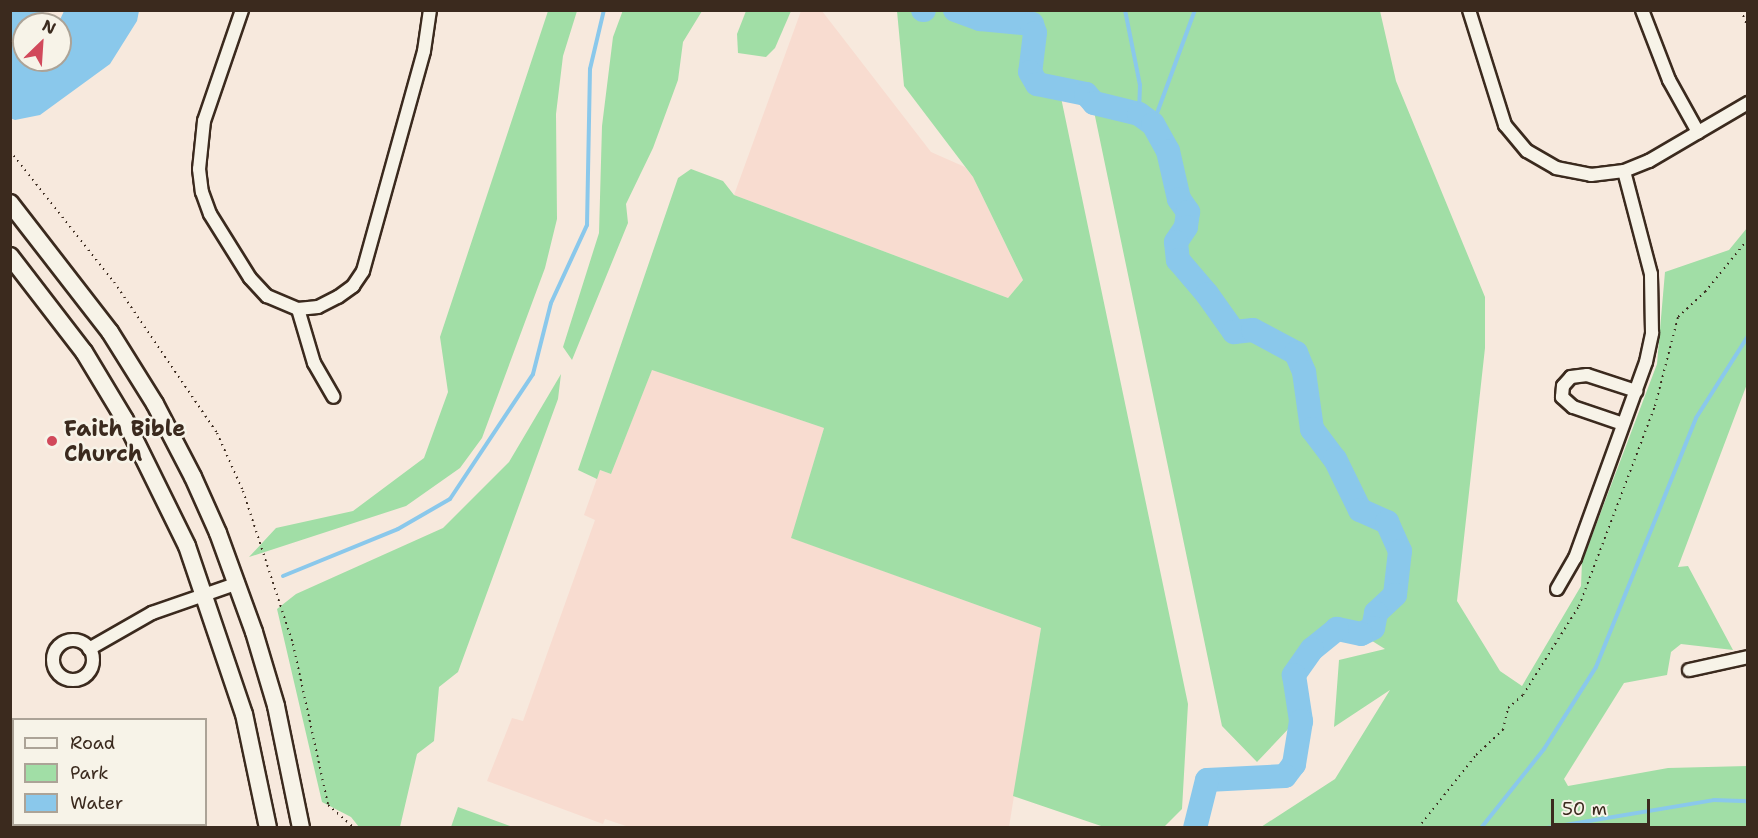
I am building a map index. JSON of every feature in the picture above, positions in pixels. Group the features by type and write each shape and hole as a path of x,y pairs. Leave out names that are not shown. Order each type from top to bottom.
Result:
{"main road":[{"path":"10,203 110,332 155,404 210,514 238,583 276,706 301,828"},
{"path":"10,256 84,352 125,420 161,488 205,594 244,714 268,828"}],"street":[{"path":"242,10 204,121 199,169 202,192 210,214 250,278 267,296 298,309 318,306 338,297 354,286 363,271 424,51 430,10"},
{"path":"1469,10 1498,109 1515,139 1543,163 1557,168 1591,175 1624,171 1748,103"},
{"path":"1642,10 1669,80 1698,132"},
{"path":"1557,589 1575,558 1636,391 1652,333 1653,289 1624,171"},
{"path":"298,309 314,363 334,397"},
{"path":"1623,424 1573,407 1562,397 1563,386 1571,377 1587,375 1636,391"},
{"path":"89,649 152,613 238,583"},
{"path":"1689,670 1748,657"}],"path":[{"path":"1741,10 1748,28"}],"shaded area":[{"path":"801,11 822,11 931,152 965,167 973,177 1023,280 1008,298 734,195"},
{"path":"652,369 824,428 792,538 1041,628 1009,827 629,827 605,819 603,824 487,781 512,718 523,721 595,520 584,515 600,470 611,474"}],"green space":[{"path":"623,10 702,11 683,42 678,80 653,148 626,204 628,223 572,360 563,347 599,233 602,126 613,37"},
{"path":"548,11 577,11 563,56 556,114 557,219 545,268 482,438 460,468 406,506 249,557 276,528 353,511 424,458 448,392 440,337"},
{"path":"746,11 791,11 775,48 766,57 738,53 737,34"},
{"path":"897,11 1380,11 1396,81 1485,297 1485,348 1457,601 1500,671 1522,686 1581,586 1582,562 1657,364 1665,272 1729,250 1747,228 1747,384 1678,567 1688,566 1733,650 1681,644 1671,652 1667,675 1624,683 1564,779 1568,786 1668,768 1747,766 1747,827 1261,827 1335,779 1390,690 1334,727 1339,660 1385,649 1337,619 1299,654 1292,725 1257,762 1222,726 1091,97 1059,88 1188,704 1182,809 1164,827 1104,827 1013,796 1041,628 791,538 824,428 652,370 611,474 600,470 597,479 578,470 678,178 691,169 723,181 734,195 1008,298 1023,280 973,177 904,86"},
{"path":"561,374 558,399 458,672 439,687 434,741 417,754 400,827 359,827 351,817 322,802 277,609 296,594 443,528 509,462"},
{"path":"458,807 513,827 451,827"}],"water":[{"path":"10,11 43,12 12,12 12,72 72,72 72,12 64,11 139,11 137,21 110,64 40,115 15,120 10,118"}],"waterway":[{"path":"283,576 398,529 450,499 533,374 551,303 587,225 590,69 604,10"},
{"path":"955,10 980,19 1032,24 1035,33 1030,72 1037,84 1086,94 1094,103 1139,114 1153,124 1168,151 1179,199 1188,212 1186,227 1176,242 1178,260 1207,294 1234,332 1253,330 1296,353 1304,372 1312,429 1335,459 1360,510 1387,522 1400,551 1395,595 1376,613 1373,628 1361,634 1337,629 1312,649 1294,675 1301,721 1294,764 1285,776 1207,780 1195,828"},
{"path":"1125,10 1140,85 1139,114"},
{"path":"1153,124 1195,10"},
{"path":"1481,828 1544,749 1596,667 1696,418 1748,336"},
{"path":"1547,828 1714,800 1748,801"}],"place":[{"name":"Faith Bible Church","path":"52,441"}]}
